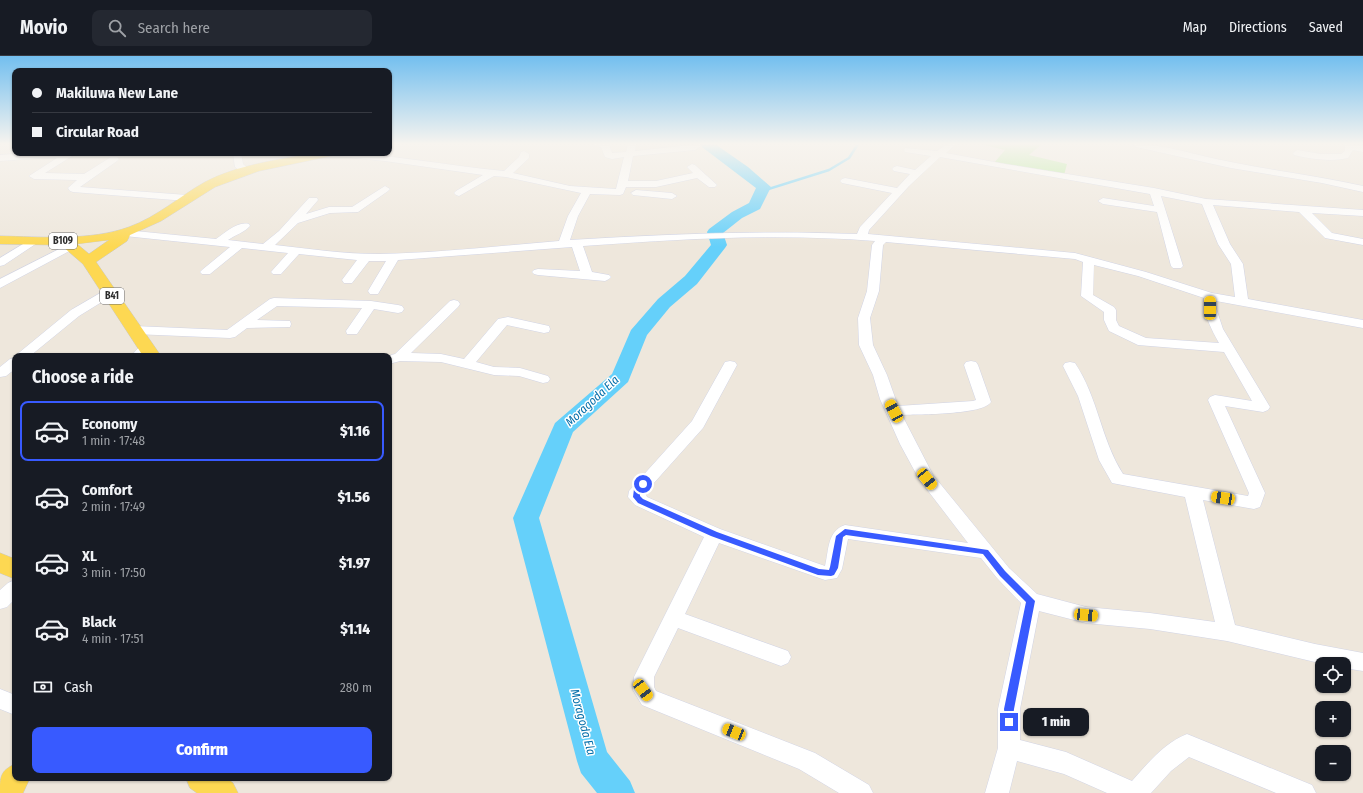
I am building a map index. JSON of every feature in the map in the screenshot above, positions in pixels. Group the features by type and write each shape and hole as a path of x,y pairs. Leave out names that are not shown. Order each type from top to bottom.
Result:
{"main road":[{"name":"B109","path":"0,240 68,244 125,233 143,226 187,198 224,178"},
{"path":"88,261 122,238 125,233"},
{"name":"B41","path":"68,244 88,261 134,330 145,353"},
{"path":"0,562 12,568"},
{"path":"6,793 14,781"},
{"path":"205,781 223,793"}],"street":[{"path":"85,178 73,189 187,198"},
{"path":"459,194 484,178"},
{"path":"524,178 564,188 613,193 621,188 656,184 683,178"},
{"path":"621,188 623,178"},
{"path":"703,178 712,185"},
{"path":"862,237 864,229 898,191 912,178"},
{"path":"1075,178 1154,191 1206,202 1363,213"},
{"path":"1312,178 1363,189"},
{"path":"845,181 898,191"},
{"path":"621,188 672,196"},
{"path":"293,221 329,210 354,210 385,189"},
{"path":"587,191 568,226 570,244 587,275"},
{"path":"1154,191 1177,266"},
{"path":"266,247 283,233 313,200"},
{"path":"1103,201 1161,210"},
{"path":"1206,202 1224,244 1237,264 1242,303"},
{"path":"1302,209 1328,236 1363,242"},
{"path":"217,243 235,230 245,226"},
{"path":"125,233 173,240 266,247 295,252 365,258 693,236 862,237 1075,256 1142,274 1210,296 1363,324"},
{"path":"883,239 878,245 873,292 864,318 864,325 866,345 880,375 887,399 894,411 908,444 927,479 1002,573 1031,601 1086,615 1150,620 1227,632 1315,653 1363,662"},
{"path":"0,263 33,241"},
{"path":"0,284 40,262 68,244"},
{"path":"206,272 239,245"},
{"path":"277,272 295,252"},
{"path":"374,291 394,257"},
{"path":"348,280 365,258"},
{"path":"1089,260 1087,296 1110,310 1110,320 1114,328 1143,342 1229,348"},
{"path":"538,272 606,277"},
{"path":"26,353 75,313 109,292"},
{"path":"1070,366 1086,399 1102,448 1112,470 1118,479 1176,488 1193,494 1254,503 1257,493 1215,400 1263,407 1217,329 1210,308 1210,296"},
{"path":"134,330 230,334 274,302 371,306 398,309"},
{"path":"394,358 454,304"},
{"path":"352,331 371,306"},
{"path":"466,365 503,322 508,321 544,329"},
{"path":"244,324 285,324"},
{"path":"394,358 441,358 494,371 520,372 543,378"},
{"path":"1,373 12,364"},
{"path":"730,365 698,424 637,491 636,497 641,501 714,534 825,573 831,573 834,568 840,536 845,532 986,552"},
{"path":"894,411 975,406 984,402 971,365"},
{"path":"1193,494 1227,632"},
{"path":"714,534 644,677 643,690 649,698 806,761 861,793"},
{"path":"0,601 12,591"},
{"path":"997,793 1009,748 1009,709 1031,601"},
{"path":"673,618 781,657"},
{"path":"0,699 12,704"},
{"path":"1136,793 1163,763 1187,745 1304,793"},
{"path":"1009,748 1066,763 1133,793"}],"waterway":[{"name":"Moragoda Ela","path":"618,793 593,761 526,518 563,428 621,377 638,334 664,303 691,280 719,245 715,232 737,215 755,206 764,187 753,178"},
{"path":"762,191 802,178"}],"route":[{"path":"643,484 637,491 636,497 641,501 714,534 818,572 831,573 834,568 840,536 845,532 986,552 1002,573 1031,601 1009,709 1009,722"}]}
